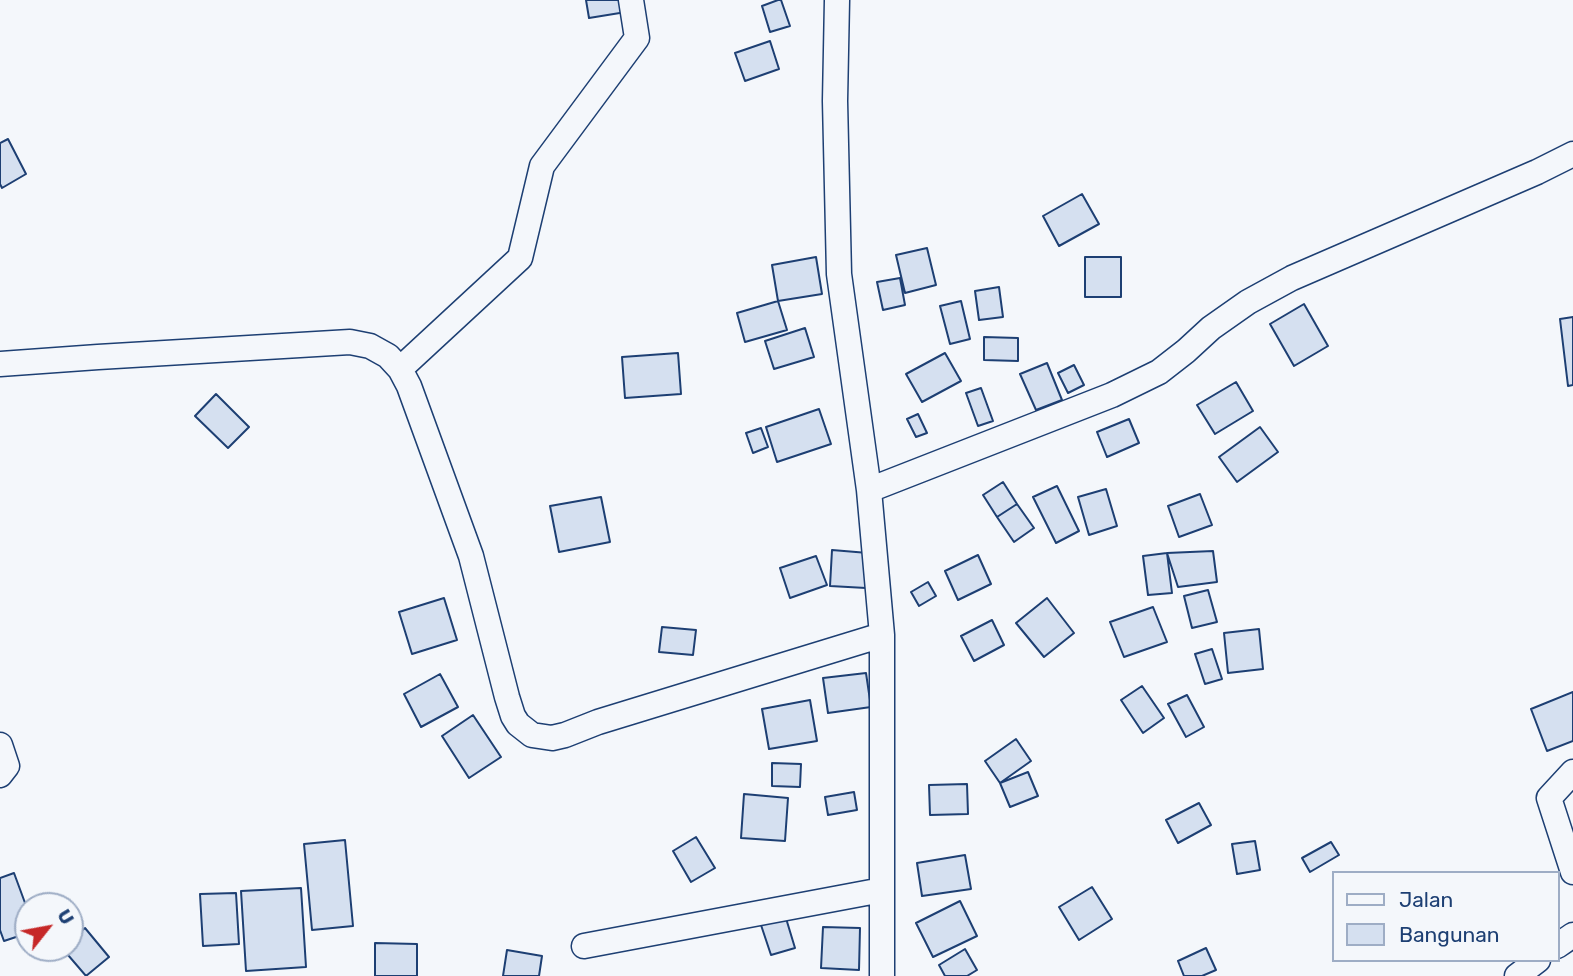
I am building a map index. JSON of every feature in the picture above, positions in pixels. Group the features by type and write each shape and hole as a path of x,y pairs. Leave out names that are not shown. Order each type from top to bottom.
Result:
{"street":[{"path":"400,369 520,258 542,166 637,38 631,0"},
{"path":"837,0 835,101 839,274 869,489 882,635 882,976"},
{"path":"869,489 1147,378 1159,372 1248,302 1292,278 1573,154"},
{"path":"0,364 350,342 370,346 388,356 400,369 416,403 471,555 510,708 518,724 531,735 552,738 565,735 598,722 882,635"},
{"path":"0,745 7,766 0,775"},
{"path":"1573,772 1549,798 1573,872"},
{"path":"584,946 882,890"},
{"path":"1517,976 1535,962"}],"building":[{"path":"586,0 624,0 626,12 589,18"},
{"path":"781,0 790,26 770,32 762,6"},
{"path":"770,41 779,69 745,81 735,53"},
{"path":"8,139 26,174 2,188 0,143"},
{"path":"1082,194 1099,224 1059,246 1043,216"},
{"path":"927,248 936,285 905,293 896,255"},
{"path":"816,257 822,294 778,301 772,265"},
{"path":"1085,257 1121,257 1121,297 1085,297"},
{"path":"900,278 905,305 883,310 877,282"},
{"path":"999,287 1003,317 979,320 975,291"},
{"path":"778,301 787,330 745,342 737,313"},
{"path":"961,301 970,339 950,344 940,306"},
{"path":"1304,304 1328,346 1294,366 1270,324"},
{"path":"1573,317 1573,385 1568,386 1560,319"},
{"path":"805,328 814,357 774,369 765,341"},
{"path":"984,337 1018,338 1018,361 984,360"},
{"path":"678,353 681,394 625,398 622,357"},
{"path":"945,353 961,381 922,402 906,374"},
{"path":"1047,363 1062,400 1036,410 1020,374"},
{"path":"1074,365 1084,385 1068,393 1058,373"},
{"path":"1236,382 1253,411 1215,434 1197,405"},
{"path":"981,388 993,421 978,426 966,393"},
{"path":"216,394 249,427 228,448 195,416"},
{"path":"819,409 831,444 777,462 766,427"},
{"path":"918,414 927,433 916,437 907,419"},
{"path":"1129,419 1139,443 1107,457 1097,432"},
{"path":"1260,427 1278,452 1237,482 1219,457"},
{"path":"761,428 768,447 753,453 746,433"},
{"path":"1003,482 1017,504 997,517 983,495"},
{"path":"1057,486 1079,531 1056,543 1033,497"},
{"path":"1106,489 1117,526 1089,535 1078,497"},
{"path":"1200,494 1212,525 1179,537 1168,506"},
{"path":"601,497 610,542 559,552 550,506"},
{"path":"1017,504 1034,528 1014,542 997,517"},
{"path":"832,550 868,553 866,588 830,586"},
{"path":"1213,551 1217,582 1178,587 1167,553"},
{"path":"1167,553 1172,593 1148,595 1143,556"},
{"path":"978,555 991,584 958,600 945,571"},
{"path":"816,556 827,585 790,598 780,568"},
{"path":"928,582 936,596 919,606 911,592"},
{"path":"1208,590 1217,622 1192,628 1184,596"},
{"path":"444,598 457,640 412,654 399,612"},
{"path":"1047,598 1074,633 1044,657 1016,623"},
{"path":"1153,607 1167,642 1124,657 1110,622"},
{"path":"992,620 1004,645 974,661 961,636"},
{"path":"662,627 696,630 693,655 659,652"},
{"path":"1259,629 1263,669 1228,673 1224,633"},
{"path":"1212,649 1222,679 1205,684 1195,654"},
{"path":"866,673 871,707 828,713 823,678"},
{"path":"440,674 458,707 421,727 404,694"},
{"path":"1142,686 1164,718 1143,733 1121,700"},
{"path":"1573,692 1573,741 1547,751 1531,709"},
{"path":"1187,695 1204,727 1186,737 1168,704"},
{"path":"810,700 817,741 769,749 762,709"},
{"path":"473,715 501,757 469,778 442,736"},
{"path":"1016,739 1031,761 1000,783 985,761"},
{"path":"772,763 801,764 800,787 772,786"},
{"path":"1028,772 1038,796 1010,807 1000,783"},
{"path":"967,784 968,814 930,815 929,785"},
{"path":"854,792 857,810 828,815 825,797"},
{"path":"744,794 788,798 785,841 741,838"},
{"path":"1199,803 1211,825 1178,843 1166,820"},
{"path":"696,837 715,868 691,882 673,851"},
{"path":"345,840 353,926 312,930 304,844"},
{"path":"1255,841 1260,870 1237,874 1232,844"},
{"path":"1331,842 1339,855 1310,872 1302,858"},
{"path":"965,855 971,889 922,896 917,863"},
{"path":"14,873 21,892 14,892 14,938 4,941 0,930 0,878"},
{"path":"1092,887 1112,919 1079,940 1059,907"},
{"path":"301,888 306,967 246,971 241,891"},
{"path":"236,893 239,944 203,946 200,894"},
{"path":"960,901 977,936 933,957 916,923"},
{"path":"785,915 795,948 771,955 760,922"},
{"path":"823,927 860,928 859,970 821,968"},
{"path":"84,929 109,957 86,976 74,962 84,962"},
{"path":"375,943 417,944 417,976 375,976"},
{"path":"1206,948 1216,970 1202,976 1184,976 1178,961"},
{"path":"965,949 977,970 967,976 945,976 939,965"},
{"path":"507,950 542,956 539,976 503,976"}]}
